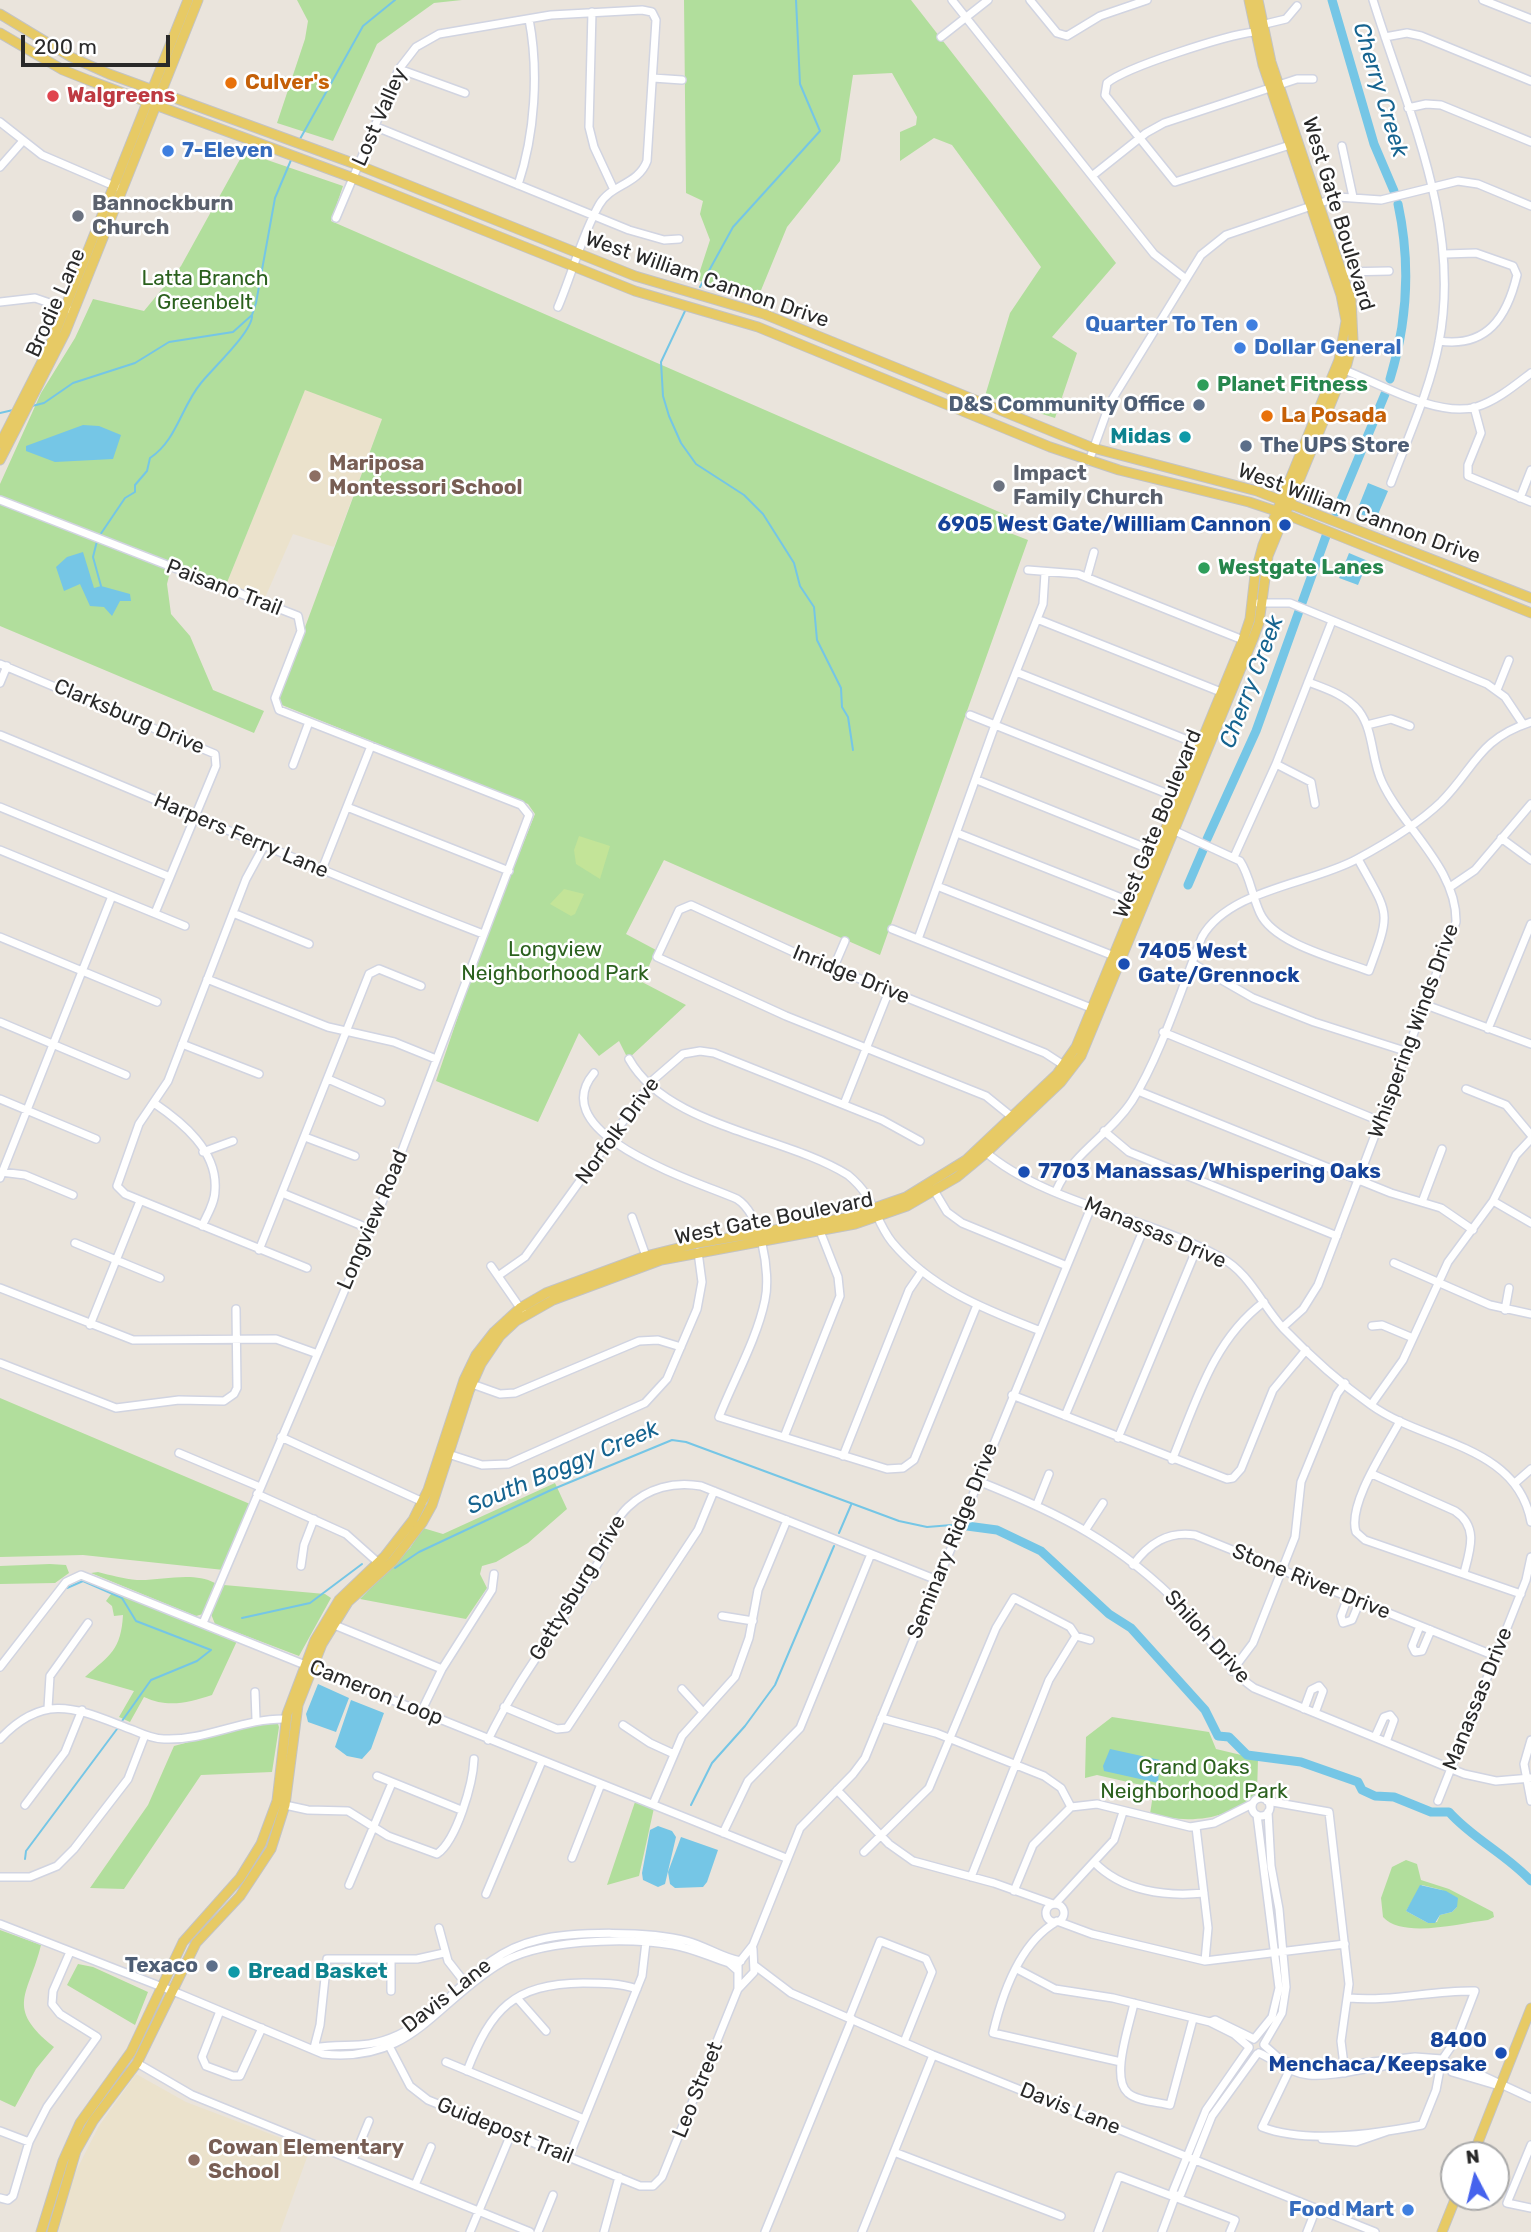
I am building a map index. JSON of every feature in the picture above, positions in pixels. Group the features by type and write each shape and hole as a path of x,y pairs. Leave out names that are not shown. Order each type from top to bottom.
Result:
{"main road":[{"name":"Brodie Lane","path":"0,460 15,422 70,310 153,104 188,0"},
{"name":"Brodie Lane","path":"157,92 168,78 198,0"},
{"name":"West Gate Boulevard","path":"41,2232 68,2147 131,2052 183,1942 253,1860 281,1805 294,1721 308,1666 348,1602 422,1523 432,1505 460,1388 476,1355 494,1332 546,1293 698,1243 820,1231 935,1192 983,1150 1067,1068 1096,1010 1139,905 1156,852 1183,800 1226,694 1257,602 1281,513 1340,368 1351,351 1354,323 1342,272 1290,145 1249,0"},
{"name":"West Gate Boulevard","path":"1257,28 1258,0"},
{"name":"West William Cannon Drive","path":"0,14 27,33 71,57 157,92 358,165 635,276 732,303 1093,447 1286,501 1531,598"},
{"name":"West William Cannon Drive","path":"0,33 63,70 353,178 574,269 791,340 1089,461 1281,513 1531,613"},
{"path":"19,45 27,33"},
{"path":"168,78 178,99"},
{"name":"West Gate Boulevard","path":"1274,86 1314,204 1344,307 1345,337 1340,368"},
{"path":"240,136 244,123"},
{"path":"791,340 796,327"},
{"name":"Brodie Lane","path":"0,444 15,422"},
{"path":"1197,490 1199,476"},
{"path":"1497,599 1503,586"},
{"name":"West Gate Boulevard","path":"1096,1010 1114,956 1175,831 1200,744 1259,623 1257,602"},
{"name":"West Gate Boulevard","path":"647,1260 698,1252 878,1213 983,1150 1012,1117 1067,1068"},
{"name":"West Gate Boulevard","path":"52,2232 76,2151 93,2121 137,2063 196,1943 240,1896 273,1842 282,1801 281,1763 286,1720 320,1630 339,1600 382,1565 403,1536 423,1502 472,1384 500,1336 522,1311"},
{"path":"1478,2141 1531,2008"},
{"path":"97,2100 111,2099"},
{"path":"64,2190 60,2184 68,2147"},
{"path":"1442,2232 1450,2211"}],"street":[{"path":"952,0 1161,262 1185,279"},
{"path":"941,37 988,0"},
{"path":"1030,0 1057,33 1067,36 1094,19 1147,0"},
{"path":"1373,0 1432,186 1445,254 1444,302 1439,341 1422,401 1391,483"},
{"path":"1483,0 1531,19"},
{"path":"1290,145 1179,182 1170,178 1105,95 1105,85 1110,80 1230,36 1286,19 1297,6"},
{"path":"592,12 589,127 594,147 614,190"},
{"name":"Lost Valley","path":"336,219 399,69 416,47 439,34 592,12 652,12 656,20 653,78"},
{"path":"518,185 528,152 530,128 535,49 529,19"},
{"path":"1385,37 1407,33 1421,36 1531,81"},
{"path":"399,69 465,93"},
{"path":"558,307 600,204 614,190 638,177 647,161 653,78 682,80"},
{"path":"1092,176 1139,138 1164,123 1274,86 1302,78 1313,79"},
{"path":"1408,108 1426,104 1441,105 1531,142"},
{"path":"0,122 22,142 51,160 118,188"},
{"path":"374,126 656,239 679,239"},
{"path":"0,167 22,142"},
{"path":"1342,146 1353,197"},
{"path":"1089,461 1110,403 1201,255 1220,238 1314,204 1353,197 1381,200 1450,181 1467,182 1531,206"},
{"path":"1439,341 1465,343 1493,327 1507,304 1517,275 1513,266 1483,255 1445,254"},
{"path":"1342,272 1389,271"},
{"path":"0,302 35,298 70,310"},
{"path":"1340,368 1449,409 1474,407 1499,396 1531,373"},
{"path":"1474,407 1481,430 1468,465 1468,476 1531,502"},
{"path":"1520,498 1531,470"},
{"name":"Paisano Trail","path":"0,500 299,616 301,631 275,703 279,710 522,805 528,813"},
{"path":"1087,577 1094,552"},
{"path":"1028,570 1045,573 1067,571 1087,577 1243,640"},
{"path":"918,939 995,725 1045,599 1045,573"},
{"path":"1056,1191 1071,1163 1126,1110 1138,1091 1206,930 1214,921 1232,907 1358,859 1410,825 1444,798 1486,746 1527,723 1497,690 1286,602 1257,602"},
{"path":"1037,619 1226,694"},
{"path":"1234,857 1276,764 1332,621"},
{"path":"1497,690 1509,660"},
{"path":"0,683 3,665"},
{"name":"Clarksburg Drive","path":"3,665 213,751 217,763 155,913"},
{"path":"1016,672 1200,744"},
{"name":"Whispering Winds Drive","path":"1283,1327 1309,1302 1337,1236 1454,932 1456,913 1451,887 1380,776 1367,725 1348,700 1308,682"},
{"path":"970,715 1183,800"},
{"path":"1367,725 1391,719 1410,726"},
{"path":"293,765 309,722"},
{"name":"Harpers Ferry Lane","path":"0,735 195,815 321,872 483,934"},
{"path":"321,872 371,746"},
{"path":"1276,764 1311,782 1315,804"},
{"path":"977,780 1156,852"},
{"path":"1451,887 1470,875 1531,804"},
{"path":"0,807 170,877"},
{"path":"347,807 509,871"},
{"name":"Longview Road","path":"203,1623 315,1353 370,1229 509,871 529,818 528,813"},
{"path":"1175,831 1234,857 1244,868 1265,922 1280,935 1369,971 1385,928 1386,911 1358,859"},
{"path":"957,833 1139,905"},
{"path":"1501,838 1531,860"},
{"path":"264,846 233,914 168,1081 139,1124 117,1186 121,1192 307,1268"},
{"path":"0,850 185,926"},
{"path":"936,886 1114,956"},
{"path":"73,1195 25,1175 1,1174 112,897"},
{"name":"Inridge Drive","path":"867,1048 786,1016 657,957 679,910 687,904 833,969 1045,1053 1067,1068"},
{"path":"233,914 309,944"},
{"path":"1488,1029 1531,924"},
{"path":"892,929 1096,1010"},
{"path":"0,937 158,1002"},
{"path":"833,969 845,941"},
{"path":"1192,962 1253,998 1314,1022 1408,1052"},
{"path":"259,1250 371,971 379,969 421,986"},
{"path":"207,979 346,1031 394,1042 436,1059"},
{"path":"844,1104 889,991"},
{"path":"1426,1005 1531,1044"},
{"path":"0,1023 126,1075"},
{"path":"1163,1032 1382,1122"},
{"path":"182,1044 259,1074"},
{"path":"867,1048 986,1096 1012,1117"},
{"name":"Norfolk Drive","path":"498,1276 525,1257 648,1085 683,1054 700,1051 714,1053 882,1120 920,1141"},
{"path":"629,1059 648,1085 662,1097 840,1170 863,1189 890,1239 922,1271 977,1305 1038,1330"},
{"path":"594,1073 586,1086 584,1107 593,1126 611,1140 737,1199 753,1215 760,1239 765,1300 719,1417 843,1456 896,1469 903,1468 914,1460 977,1305"},
{"path":"328,1079 381,1101"},
{"path":"1371,1405 1399,1366 1448,1262 1493,1201 1516,1155 1531,1137 1506,1105 1466,1089"},
{"path":"1138,1091 1451,1213 1473,1230"},
{"path":"0,1099 96,1139"},
{"path":"154,1103 186,1126 212,1170 215,1189 202,1226"},
{"path":"1104,1131 1129,1152 1337,1236"},
{"path":"305,1137 355,1156"},
{"path":"203,1152 233,1141"},
{"path":"1422,1202 1442,1149"},
{"name":"Manassas Drive","path":"983,1150 1014,1173 1220,1257 1237,1269 1283,1327 1306,1350 1371,1405 1480,1456 1515,1483 1525,1501 1531,1522"},
{"path":"935,1192 947,1212 962,1223 1067,1266"},
{"path":"282,1193 370,1229"},
{"path":"90,1325 140,1200"},
{"path":"1493,1201 1531,1223"},
{"name":"Seminary Ridge Drive","path":"786,1858 804,1821 862,1763 1038,1330 1092,1205"},
{"path":"632,1217 647,1260"},
{"path":"1065,1416 1145,1226"},
{"path":"784,1437 840,1297 838,1277 820,1231"},
{"path":"75,1243 160,1278"},
{"path":"1118,1438 1197,1248"},
{"path":"444,1453 482,1465 508,1464 645,1403 658,1391 681,1347 701,1295 698,1252"},
{"path":"1394,1264 1505,1310 1531,1314"},
{"path":"491,1266 522,1311"},
{"path":"843,1456 909,1290 922,1271"},
{"path":"0,1288 118,1336 144,1342 282,1340 315,1353"},
{"path":"1505,1310 1509,1288"},
{"path":"1172,1460 1224,1341 1244,1317 1264,1302"},
{"path":"0,1363 116,1408 179,1400 224,1401 234,1394 237,1388 236,1309"},
{"path":"1372,1326 1382,1325 1413,1338"},
{"path":"472,1384 500,1394 515,1393 639,1341 657,1340 681,1347"},
{"path":"1012,1395 1221,1479 1233,1478 1241,1469 1276,1386 1306,1350"},
{"path":"1232,1671 1253,1643 1282,1570 1297,1529 1301,1482 1337,1394 1345,1383"},
{"path":"1401,1421 1372,1474 1354,1518 1359,1535 1521,1594"},
{"path":"281,1437 423,1502"},
{"path":"179,1453 346,1534 382,1565"},
{"path":"1515,1483 1531,1469"},
{"path":"1037,1504 1049,1474"},
{"path":"1372,1474 1455,1511 1465,1519 1472,1541 1464,1573"},
{"name":"Shiloh Drive","path":"978,1481 1037,1504 1086,1529 1186,1610 1232,1671 1254,1688 1450,1769 1486,1779 1529,1778"},
{"name":"Gettysburg Drive","path":"488,1740 504,1707 600,1560 612,1528 626,1509 646,1493 679,1483 714,1491 937,1580"},
{"path":"504,1707 557,1729 567,1728 698,1530 714,1491"},
{"path":"1086,1529 1103,1503"},
{"path":"301,1566 304,1545 314,1519"},
{"path":"653,1804 688,1727 735,1676 753,1621 758,1590 787,1520"},
{"name":"Stone River Drive","path":"1133,1565 1154,1543 1181,1534 1203,1538 1495,1656"},
{"path":"723,1833 748,1781 800,1728 871,1553"},
{"name":"Manassas Drive","path":"1438,1801 1521,1594 1531,1557"},
{"path":"422,1710 442,1669 492,1590 494,1574"},
{"name":"Cameron Loop","path":"0,1667 66,1582 81,1575 786,1858"},
{"path":"1348,1597 1341,1616 1343,1623 1352,1620 1360,1601"},
{"path":"864,1852 926,1793 996,1628 1014,1598 1070,1627 1076,1636 1090,1640"},
{"path":"722,1616 753,1621"},
{"path":"48,1708 50,1676 88,1623"},
{"path":"332,1624 442,1669"},
{"path":"1420,1626 1412,1646 1417,1653 1423,1649 1431,1630"},
{"path":"971,1877 1049,1680 1076,1636"},
{"path":"1304,1709 1311,1690 1319,1686 1323,1691 1315,1713"},
{"path":"682,1689 703,1712"},
{"path":"255,1692 256,1719"},
{"path":"0,1739 27,1715 48,1708 82,1710 160,1739 183,1739 256,1719 286,1720"},
{"path":"25,1805 65,1752 82,1710"},
{"path":"1375,1737 1384,1717 1390,1715 1394,1720 1386,1742"},
{"path":"881,1718 950,1738 1055,1782 1065,1792 1071,1807"},
{"path":"623,1726 674,1754"},
{"path":"0,1877 16,1878 38,1874 57,1866 74,1849 128,1779 145,1735"},
{"path":"1531,1740 1525,1758 1531,1801"},
{"path":"281,1805 308,1810 342,1810 388,1836 437,1854 449,1840 473,1780 474,1759"},
{"path":"486,1894 542,1761"},
{"path":"377,1776 461,1810"},
{"path":"349,1885 392,1783"},
{"path":"572,1858 601,1784"},
{"path":"837,1790 881,1836 914,1861 1054,1904 1077,1928"},
{"path":"1014,1891 1033,1845 1071,1807 1092,1804 1178,1826 1196,1827 1235,1814 1258,1798 1329,1812 1349,1998 1341,2041 1344,2069"},
{"path":"1162,2232 1175,2197 1181,2194 1206,2110 1254,2038 1266,2027 1276,2006 1279,1954 1267,1801"},
{"path":"1189,2160 1212,2116 1258,2054 1284,2007 1286,1987 1252,1804"},
{"path":"1235,1814 1256,1815 1288,1806"},
{"path":"1121,2062 993,2033 1003,1992 1040,1935 1046,1914 1117,1836 1124,1812"},
{"path":"1196,1827 1209,1934 1205,1961"},
{"path":"742,1961 753,1945 786,1858"},
{"path":"1094,1862 1109,1876 1123,1883 1171,1895 1204,1893"},
{"path":"1040,1935 1057,1922 1070,1890"},
{"path":"1034,1899 1046,1914 1057,1922 1092,1934 1205,1961 1345,1944"},
{"name":"Davis Lane","path":"0,1924 314,2048 387,2044 422,2028 466,1984 497,1965 539,1947 646,1939 692,1942 754,1965 790,1993 933,2055 1067,2106 1189,2160 1374,2232"},
{"path":"439,1928 444,1953 466,1984"},
{"path":"569,2157 645,1970 646,1939"},
{"name":"Davis Lane","path":"646,1939 690,1949 731,1964 744,1977 769,1978"},
{"path":"765,2232 880,1941 926,1959 931,1965 932,1972 904,2042"},
{"path":"750,1976 754,1965 753,1945"},
{"path":"314,2048 320,2025 327,1959 417,1959 444,1953"},
{"path":"0,2198 13,2196 29,2143 47,2107 97,2037 54,2007 53,1991 73,1954"},
{"path":"391,1959 391,1991"},
{"name":"Leo Street","path":"738,1989 738,1971 742,1961"},
{"path":"1017,1969 1055,1989 1134,2003 1193,2019 1226,2024 1264,2044 1281,2060 1302,2068 1344,2069 1415,2064 1500,2086"},
{"name":"Leo Street","path":"653,2186 662,2177 738,1989 750,1976"},
{"path":"467,2071 486,2027 517,1998 536,1987 610,1983 637,1989"},
{"path":"1289,2071 1262,2127 1285,2134 1317,2137 1334,2142 1356,2142 1391,2129 1422,2125 1436,2090 1443,2058 1457,2038 1475,1992 1446,1990 1371,2000 1349,1998"},
{"path":"517,1998 546,2031"},
{"path":"1134,2003 1119,2079 1126,2092 1136,2097 1170,2105 1193,2019"},
{"path":"220,2011 202,2057 206,2066 240,2076 262,2028"},
{"path":"1210,2022 1234,2034 1258,2054 1289,2071 1310,2075 1415,2056 1443,2058 1531,2098"},
{"path":"1436,2090 1451,2072 1457,2038"},
{"name":"Guidepost Trail","path":"387,2044 403,2076 418,2093 510,2134 640,2186 653,2186"},
{"path":"864,2232 933,2055"},
{"path":"446,2062 584,2119"},
{"path":"137,2063 192,2095 530,2232"},
{"path":"353,2160 369,2121"},
{"path":"0,2131 29,2143"},
{"path":"470,2232 510,2134"},
{"path":"1531,2145 1507,2203 1531,2208"},
{"path":"415,2185 431,2147"},
{"path":"894,2152 1061,2216"},
{"path":"1098,2232 1119,2176 1235,2220 1230,2232"},
{"path":"604,2232 619,2177"},
{"path":"538,2232 553,2195"},
{"path":"1307,2232 1316,2209"}],"shaded area":[{"name":"Mariposa Montessori School","path":"305,389 382,419 334,547 293,534 264,600 226,585"},
{"name":"Cowan Elementary School","path":"136,2074 186,2102 310,2149 280,2232 57,2232 72,2179 99,2126"}],"green space":[{"path":"297,0 462,0 434,3 377,44 333,141 277,123 305,39 308,21"},
{"path":"684,0 911,0 1116,263 1052,337 1077,353 1055,418 985,396 1010,313 1041,267 952,145 934,138 900,161 900,132 916,125 917,117 892,73 853,75 840,161 787,227 757,300 697,280 710,240 700,214 703,201 686,193"},
{"path":"244,152 343,186 331,221 1013,518 1010,533 1028,540 880,955 664,860 626,934 656,950 642,982 686,1005 628,1059 619,1041 599,1056 579,1033 538,1122 436,1081 480,952 535,814 528,804 277,703 382,419 305,390 226,585 171,568 167,584 171,614 190,636 213,690 264,711 254,733 0,626 0,484 41,393 75,338 93,299 144,311 181,266"},
{"path":"579,836 610,846 600,879 576,864 574,850"},
{"path":"564,889 584,894 575,914 571,916 550,904"},
{"path":"0,1398 250,1504 224,1570 83,1555 0,1557"},
{"path":"555,1483 567,1509 528,1543 496,1562 482,1566 480,1574 487,1588 466,1619 360,1599 410,1548 423,1528 443,1534"},
{"path":"66,1565 69,1573 55,1583 0,1584 0,1566"},
{"path":"91,1573 137,1580 187,1577 215,1583 203,1614 196,1616"},
{"path":"224,1585 325,1594 331,1598 299,1656 215,1624 211,1614"},
{"path":"114,1590 237,1641 212,1695 178,1703 144,1697 130,1722 119,1717 134,1691 85,1677 113,1651 120,1636 123,1615 114,1616 112,1606 106,1601"},
{"name":"Grand Oaks Neighborhood Park","path":"1112,1717 1209,1732 1216,1749 1258,1759 1257,1793 1233,1810 1207,1818 1179,1819 1150,1814 1154,1788 1097,1775 1085,1778 1086,1737"},
{"path":"256,1724 278,1724 279,1727 272,1772 201,1775 124,1889 90,1888 148,1805 174,1746"},
{"path":"635,1802 654,1808 639,1876 607,1885"},
{"path":"1406,1860 1417,1864 1421,1880 1449,1889 1493,1912 1494,1917 1432,1928 1392,1924 1383,1917 1381,1898 1392,1867","holes":["1422,1885 1442,1890 1457,1907 1452,1912 1440,1915 1437,1922 1428,1923 1406,1911"]},
{"path":"0,1930 41,1945 24,2000 25,2010 29,2021 54,2047 36,2069 15,2107 0,2100"},
{"path":"78,1964 93,1967 148,1992 135,2025 67,1985"}],"water":[{"path":"83,425 99,426 121,435 113,459 55,462 26,451 26,446"},
{"path":"1368,483 1388,491 1376,519 1356,513"},
{"path":"83,552 94,588 101,586 130,594 131,601 120,601 112,616 104,607 90,606 80,584 64,591 56,567 67,557"},
{"path":"1349,553 1368,561 1358,585 1339,578"},
{"path":"318,1684 349,1698 336,1732 308,1722 306,1714"},
{"path":"351,1700 384,1713 371,1749 362,1759 347,1756 335,1747"},
{"path":"1110,1749 1160,1760 1158,1783 1104,1771 1103,1766"},
{"path":"658,1826 672,1831 676,1837 665,1884 658,1887 643,1880 642,1873 650,1830"},
{"path":"681,1837 718,1850 703,1887 675,1888 670,1884 668,1872"},
{"path":"1420,1885 1446,1891 1458,1898 1457,1907 1452,1912 1440,1915 1435,1923 1428,1923 1406,1911"}],"waterway":[{"path":"300,139 363,26 395,0"},
{"path":"700,287 733,227 820,131 800,84 796,0"},
{"name":"Cherry Creek","path":"1332,0 1374,144 1394,191"},
{"path":"32,406 44,403 73,383 135,363 169,342 233,332 252,315 275,198 291,160"},
{"name":"Cherry Creek","path":"1390,379 1401,335 1406,292 1405,248 1398,204"},
{"path":"685,311 661,362 663,396 669,416 681,443 696,464 744,495 763,514 794,563 800,586 814,607 817,640 841,688 842,707 848,717 853,750"},
{"path":"100,535 125,498 135,492 135,485 147,471 150,458 167,442 194,392 246,331 252,316"},
{"name":"Cherry Creek","path":"1336,512 1385,394"},
{"path":"0,413 13,410"},
{"name":"Cherry Creek","path":"1207,839 1256,731 1326,536"},
{"path":"97,541 93,557 101,586"},
{"name":"Cherry Creek","path":"1188,885 1203,850"},
{"name":"South Boggy Creek","path":"395,1568 419,1552 551,1490 672,1440 686,1442 899,1521 927,1527 952,1525"},
{"path":"839,1533 851,1505"},
{"name":"South Boggy Creek","path":"967,1526 997,1530 1041,1551 1109,1614 1131,1628 1205,1710 1218,1736 1229,1737 1247,1755 1301,1762 1358,1782 1362,1790 1375,1796 1394,1797 1431,1812 1449,1812 1531,1881"},
{"path":"691,1805 712,1763 745,1726 775,1685 834,1546"},
{"name":"South Boggy Creek","path":"242,1618 310,1603 362,1564"},
{"path":"67,1588 83,1581 122,1598 136,1621 211,1650 197,1661 151,1680 122,1721"},
{"name":"South Boggy Creek","path":"25,1859 26,1851 117,1729"}],"place":[{"name":"Culver's","path":"231,83"},
{"name":"Walgreens","path":"53,96"},
{"name":"7-Eleven","path":"168,151"},
{"name":"Bannockburn Church","path":"78,216"},
{"name":"Quarter To Ten","path":"1252,325"},
{"name":"Dollar General","path":"1240,348"},
{"name":"Planet Fitness","path":"1203,385"},
{"name":"D&S Community Office","path":"1199,405"},
{"name":"La Posada","path":"1267,416"},
{"name":"Midas","path":"1185,437"},
{"name":"The UPS Store","path":"1246,446"},
{"name":"Mariposa Montessori School","path":"315,476"},
{"name":"Impact Family Church","path":"999,486"},
{"name":"6905 West Gate/William Cannon","path":"1285,525"},
{"name":"Westgate Lanes","path":"1204,568"},
{"name":"7405 West Gate/Grennock","path":"1124,964"},
{"name":"7703 Manassas/Whispering Oaks","path":"1024,1172"},
{"name":"Texaco","path":"212,1966"},
{"name":"Bread Basket","path":"234,1972"},
{"name":"8400 Menchaca/Keepsake","path":"1501,2053"},
{"name":"Cowan Elementary School","path":"194,2160"},
{"name":"Food Mart","path":"1408,2210"}],"park label":[{"name":"Latta Branch Greenbelt","path":"205,291"},
{"name":"Longview Neighborhood Park","path":"555,962"}]}
